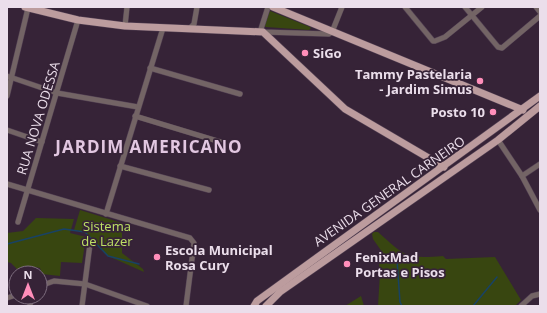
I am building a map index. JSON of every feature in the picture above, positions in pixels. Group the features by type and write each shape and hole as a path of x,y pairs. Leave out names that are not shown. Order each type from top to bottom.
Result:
{"main road":[{"path":"27,7 78,20 126,26 263,32 345,109 444,167 459,168"},
{"path":"273,7 522,110"},
{"name":"AVENIDA GENERAL CARNEIRO","path":"254,306 257,301 308,263 444,167 540,96"},
{"name":"AVENIDA GENERAL CARNEIRO","path":"266,306 280,292 459,168 498,140 540,106"},
{"path":"437,162 437,172"}],"street":[{"path":"7,96 9,77 27,7"},
{"path":"126,26 127,7"},
{"path":"190,28 194,24 197,7"},
{"path":"268,7 261,24 261,29 263,32 329,34 332,32 342,7"},
{"path":"405,7 433,40 439,41 482,7"},
{"path":"465,7 498,46 502,48 540,16"},
{"path":"536,7 540,12"},
{"name":"RUA NOVA ODESSA","path":"18,222 78,20"},
{"path":"106,214 163,28"},
{"path":"150,68 240,94"},
{"path":"9,77 57,93 138,107"},
{"path":"135,116 224,143"},
{"path":"7,130 42,142"},
{"path":"498,140 522,176 540,210"},
{"path":"522,176 540,164"},
{"path":"120,166 209,190"},
{"path":"7,184 190,238 194,243 186,306"},
{"path":"82,306 90,244"},
{"path":"48,283 54,281 85,284 134,304 147,306"},
{"path":"521,306 526,300 540,294"},
{"path":"526,300 530,306"}],"green space":[{"path":"270,11 311,28 309,30 266,27 264,26"},
{"name":"Sistema de Lazer","path":"80,210 122,223 122,253 143,269 144,272 108,256 85,232 74,230"},
{"path":"36,218 74,219 70,233 86,237 82,263 61,262 60,276 48,275 48,265 13,265 7,262 7,233 23,231"},
{"path":"374,232 378,232 400,251 413,256 443,256 446,259 495,257 521,300 515,306 378,306 380,273 379,264 387,259 373,239 372,234"},
{"path":"361,296 364,306 345,306"}],"waterway":[{"path":"7,244 64,229 85,232 108,256 139,264"},
{"path":"397,260 400,302 402,306"},
{"path":"473,306 497,277"}],"place":[{"name":"SiGo","path":"305,53"},
{"name":"Tammy Pastelaria - Jardim Simus","path":"480,81"},
{"name":"Posto 10","path":"493,112"},
{"name":"Escola Municipal Rosa Cury","path":"157,257"},
{"name":"FenixMad Portas e Pisos","path":"347,264"}],"district":[{"name":"JARDIM AMERICANO","path":"149,147"}]}
